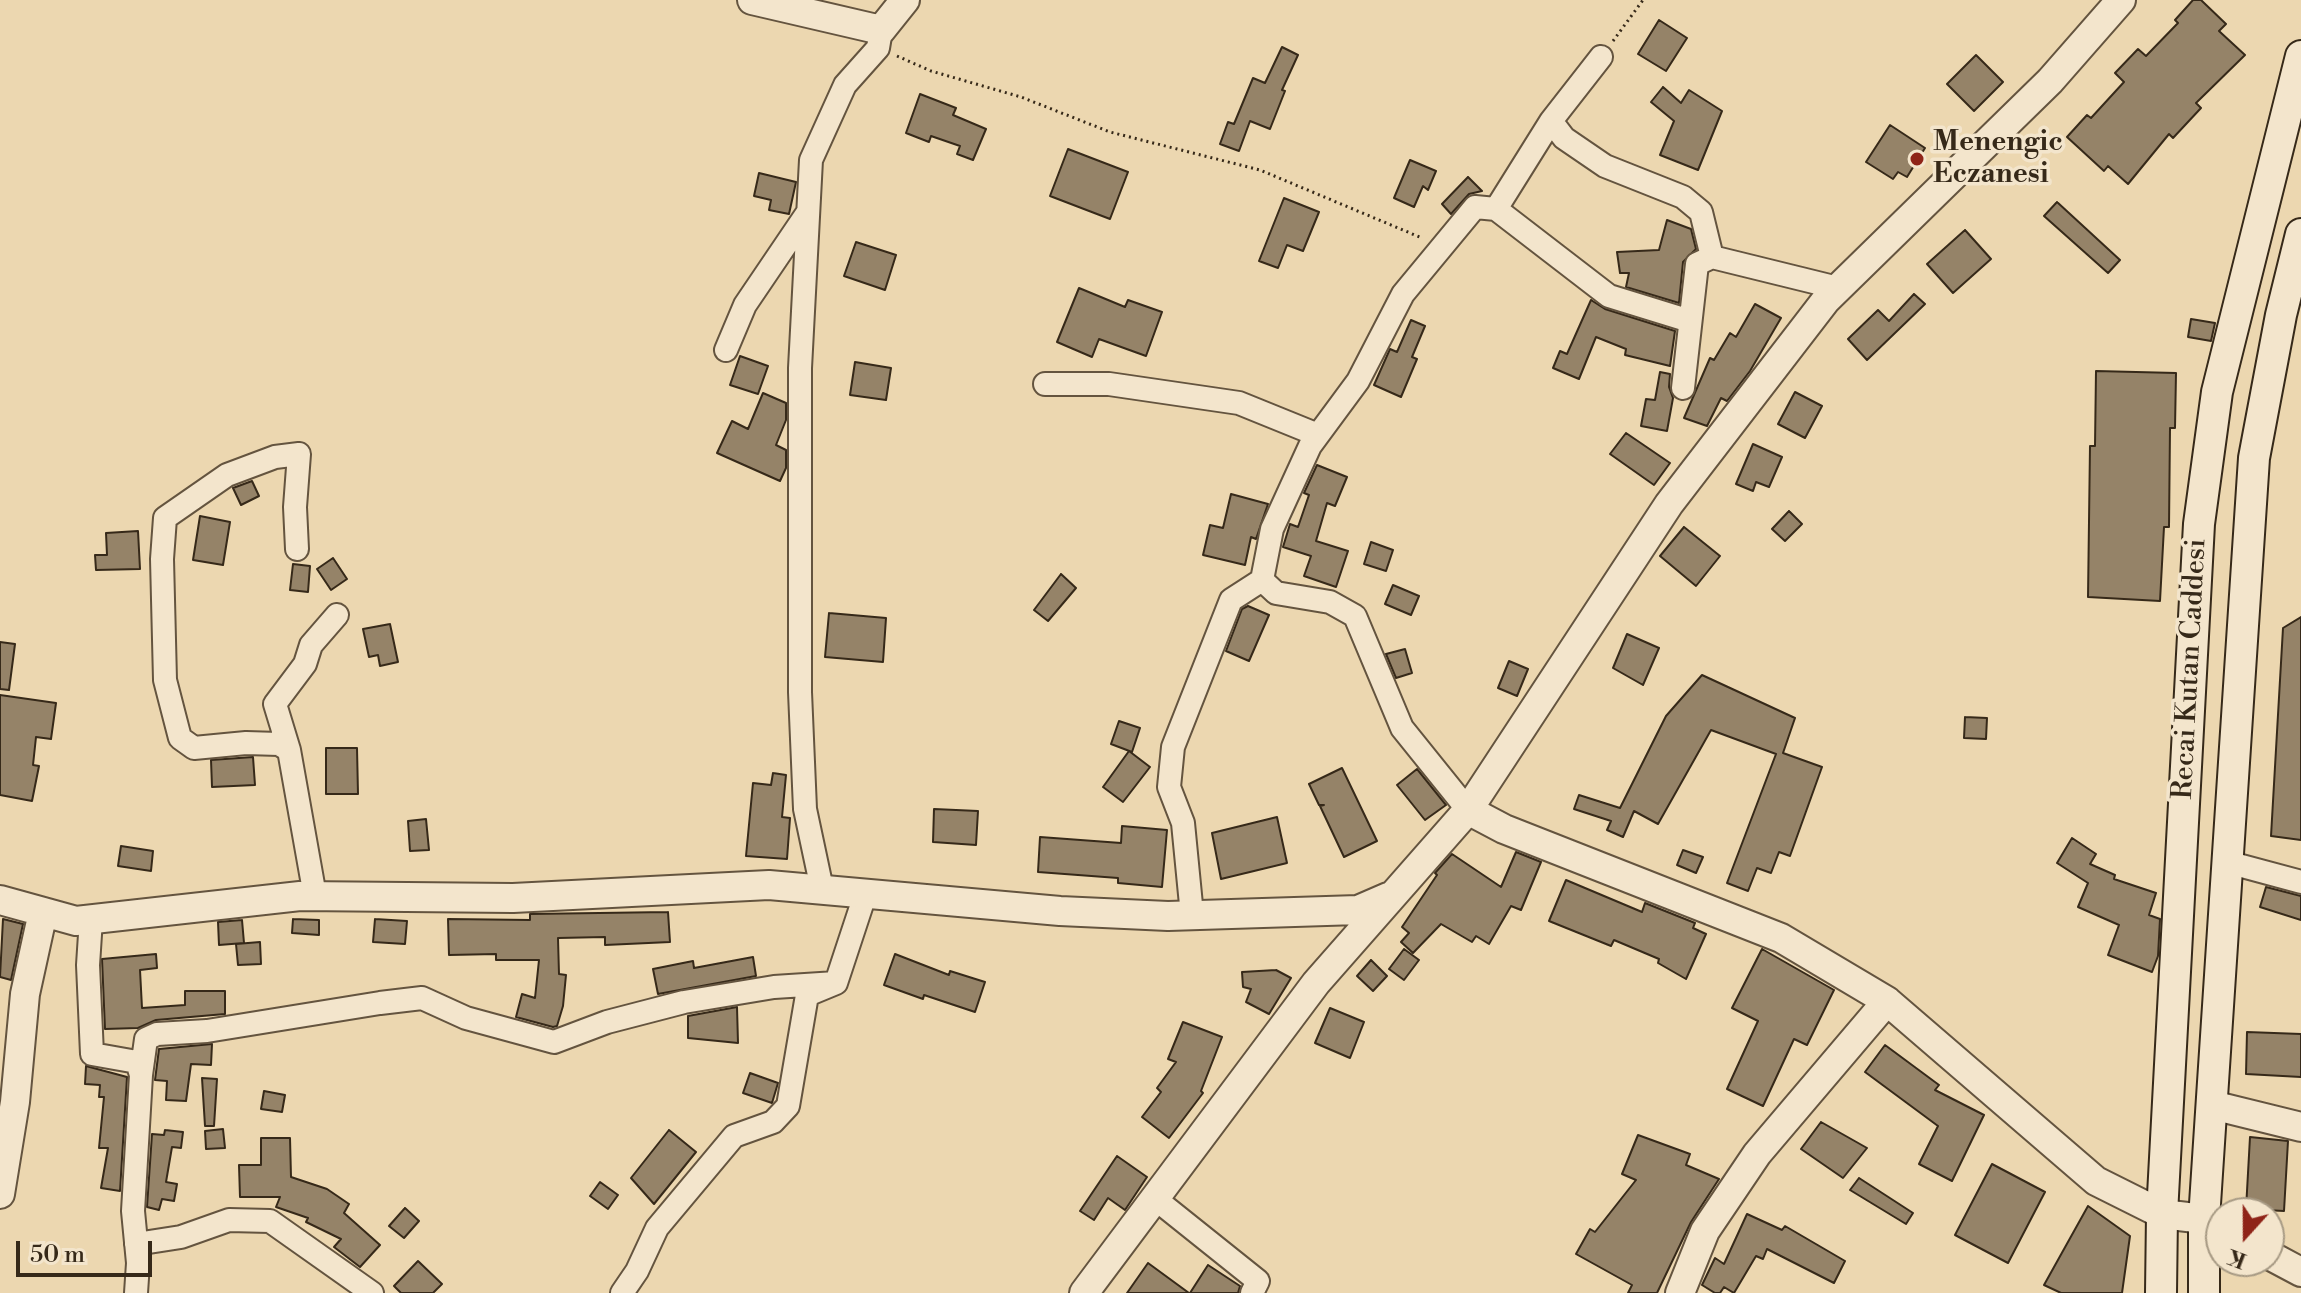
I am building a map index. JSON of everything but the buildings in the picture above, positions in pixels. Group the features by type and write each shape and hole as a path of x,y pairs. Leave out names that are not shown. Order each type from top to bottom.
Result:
{"main road":[{"name":"Recai Kutan Caddesi","path":"2161,1293 2162,1214 2199,524 2217,392 2301,56"},
{"name":"Recai Kutan Caddesi","path":"2212,1197 2212,1105 2254,458 2281,315 2301,234"}],"street":[{"path":"752,0 880,39"},
{"path":"822,889 805,809 800,692 800,368 811,160 845,85 905,0"},
{"path":"1084,1293 1316,983 1468,810 1669,504 1838,288 2050,81 2121,0"},
{"path":"1496,209 1551,121 1601,57"},
{"path":"1551,121 1564,138 1605,166 1683,197 1701,212 1712,257"},
{"path":"1192,915 1183,823 1169,787 1173,747 1231,600 1262,580 1272,529 1318,435 1358,381 1403,294 1440,245 1475,207 1496,209 1609,296 1690,321"},
{"path":"726,350 745,305 808,211"},
{"path":"1683,388 1697,264 1712,257 1838,288"},
{"path":"1045,384 1109,384 1239,403 1318,435"},
{"path":"289,750 279,744 246,743 194,748 180,738 165,680 162,559 165,518 227,475 275,457 299,454 295,507 297,549"},
{"path":"1262,580 1276,593 1330,602 1355,616 1402,728 1468,810 1504,829 1781,938 1887,1001 2096,1181 2162,1214 2205,1222"},
{"path":"315,896 289,750 275,704 305,664 311,645 337,615"},
{"path":"2227,862 2301,882"},
{"path":"0,900 76,921 315,896 513,898 769,885 1060,911 1192,915 1358,910 1396,894"},
{"path":"622,1293 637,1271 657,1228 734,1136 773,1122 788,1106 807,995 836,983 866,892"},
{"path":"0,1194 15,1102 25,994 43,912"},
{"path":"91,919 88,965 92,1054 137,1062 141,1075"},
{"path":"136,1293 133,1211 141,1075 146,1039 157,1034 207,1031 422,998 466,1018 554,1042 607,1022 684,1002 774,987 836,983"},
{"path":"1680,1293 1705,1231 1757,1154 1887,1001"},
{"path":"2212,1105 2301,1127"},
{"path":"1153,1197 1258,1281 1252,1293"},
{"path":"136,1244 181,1237 229,1220 270,1221 372,1293"}],"path":[{"path":"1601,57 1643,0"},
{"path":"880,39 931,71 1021,97 1110,132 1260,170 1440,245"}],"place":[{"name":"Menengic Eczanesi","path":"1917,159"}]}
